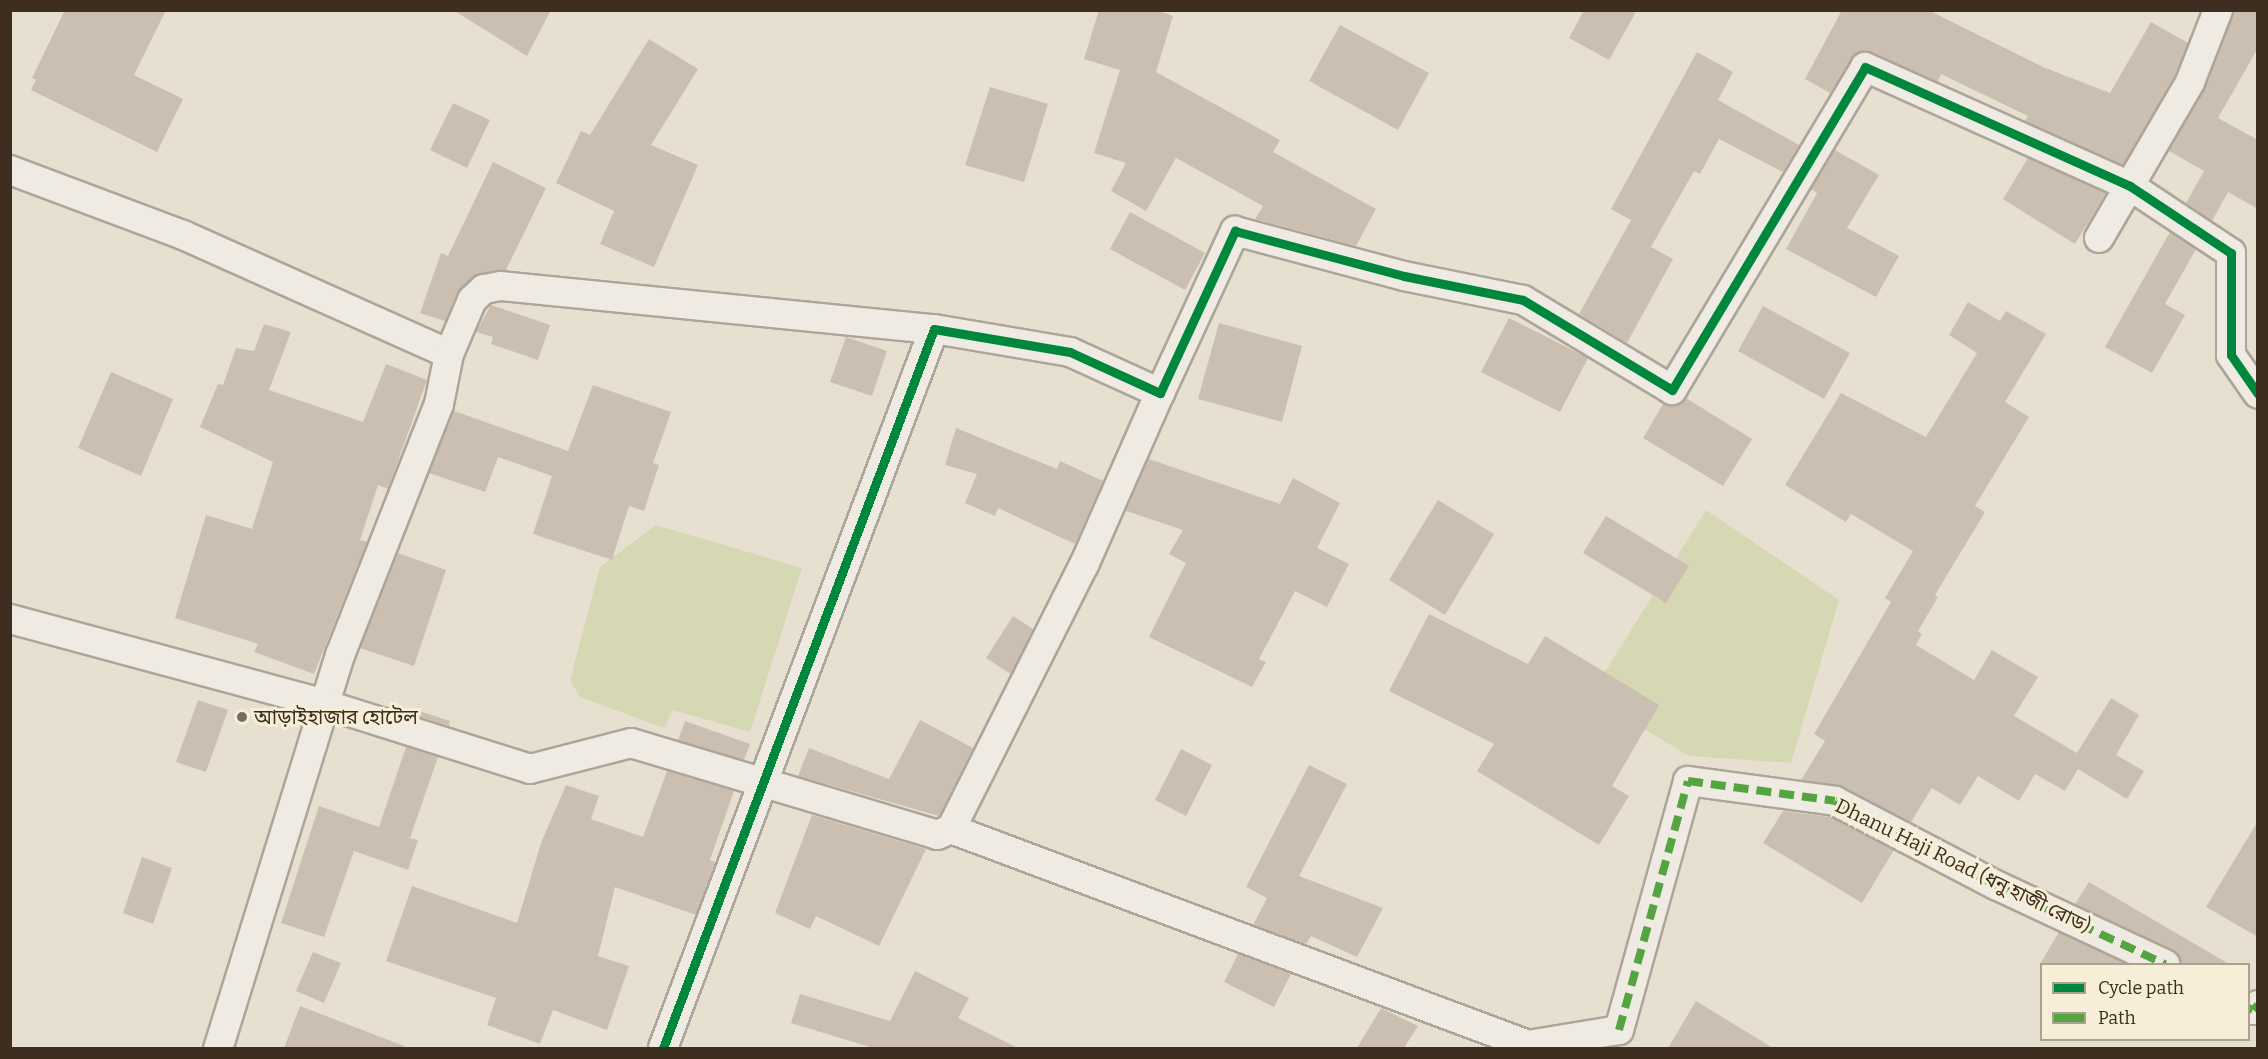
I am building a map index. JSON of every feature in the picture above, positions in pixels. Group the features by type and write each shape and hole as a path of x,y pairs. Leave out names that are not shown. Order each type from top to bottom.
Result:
{"street":[{"path":"2099,238 2190,82 2218,10"},
{"path":"10,619 324,704 530,769 631,743 760,785 936,835 951,829 1084,565 1235,231 1404,276 1523,300 1672,390 1865,67 2130,186 2231,253 2231,355 2258,394"},
{"path":"10,170 183,235 448,354"},
{"path":"218,1048 340,655 439,405 448,354 472,300 484,289 501,286 934,329 1070,352 1160,393"},
{"path":"663,1048 760,785 934,329"},
{"name":"Dhanu Haji Road (ধনু হাজী রোড)","path":"951,829 1528,1045 1619,1030 1688,781 1835,801 1996,885 2163,963"}],"green space":[{"path":"1706,510 1839,600 1791,763 1689,756 1590,696"},
{"path":"656,525 802,568 750,732 673,710 664,728 580,697 570,680 600,567"}],"building":[{"path":"65,10 166,10 134,75 183,99 157,152 31,90 36,80 32,78"},
{"path":"453,10 551,10 527,56"},
{"path":"1099,10 1157,10 1173,16 1156,72 1280,140 1273,152 1376,209 1356,246 1255,219 1263,206 1176,158 1146,211 1111,191 1126,163 1094,153 1120,70 1084,59"},
{"path":"1584,10 1637,10 1609,60 1569,38"},
{"path":"1842,10 1928,10 2043,67 2110,93 2151,22 2188,43 2175,75 2123,165 2025,121 2028,116 1941,74 1938,82 1871,52 1856,53 1830,93 1805,79"},
{"path":"2235,10 2258,10 2258,48 2218,118 2258,140 2258,209 2228,192 2212,221 2186,203 2204,171 2169,151 2205,88"},
{"path":"1340,25 1429,73 1398,130 1309,81"},
{"path":"649,39 698,69 651,145 698,165 654,267 600,244 614,211 556,183 581,131 590,135"},
{"path":"1697,52 1733,72 1718,100 1799,145 1783,172 1719,139 1700,174 1694,171 1651,247 1673,259 1627,343 1579,314 1631,220 1611,209"},
{"path":"990,87 1048,104 1024,182 965,165"},
{"path":"453,103 490,120 467,168 430,150"},
{"path":"1835,150 1879,175 1847,228 1899,256 1876,297 1786,249 1817,193 1811,189"},
{"path":"2028,158 2106,193 2075,244 2003,199"},
{"path":"493,162 546,188 506,270 473,277 457,293 445,321 420,313 441,253 448,256"},
{"path":"1130,212 1205,253 1185,290 1110,249"},
{"path":"2170,232 2196,249 2165,304 2185,315 2152,373 2105,347"},
{"path":"1968,302 2000,321 2006,311 2046,334 2005,402 2029,417 1975,506 1985,512 1935,595 1938,597 1918,631 1922,634 1916,645 1974,680 1992,650 2038,677 2014,716 2077,753 2111,698 2139,715 2116,755 2144,771 2127,799 2078,769 2065,791 2035,774 2019,801 1978,776 1960,805 1932,788 1911,822 1842,786 1801,780 1825,741 1814,734 1891,602 1885,598 1913,551 1851,514 1846,522 1785,485 1841,393 1926,437 1977,353 1949,335"},
{"path":"491,305 550,325 538,360 491,344 493,337 476,332"},
{"path":"1763,306 1850,353 1824,399 1738,351"},
{"path":"1509,318 1588,358 1560,412 1481,372"},
{"path":"1219,323 1302,346 1282,422 1198,399"},
{"path":"264,324 291,332 269,390 363,422 386,364 427,380 388,489 378,485 360,540 367,542 314,674 254,652 258,644 175,618 206,515 252,529 273,462 200,427 218,384 223,385 236,348 254,351"},
{"path":"846,337 887,351 872,396 830,382"},
{"path":"111,372 173,399 141,476 78,448"},
{"path":"593,385 671,412 653,463 659,465 644,511 629,506 612,560 533,534 552,476 498,457 485,492 429,473 454,411 568,451"},
{"path":"1686,398 1752,439 1723,486 1643,438 1663,404 1672,406"},
{"path":"956,428 1057,469 1060,461 1103,481 1075,544 998,508 995,516 965,503 977,474 945,465"},
{"path":"1149,459 1280,504 1293,478 1340,503 1317,548 1349,564 1327,607 1295,591 1259,659 1266,662 1252,687 1149,637 1186,563 1169,554 1183,530 1126,511"},
{"path":"1438,500 1494,534 1445,615 1389,580"},
{"path":"1606,516 1689,566 1666,603 1583,553"},
{"path":"398,553 446,570 414,666 360,648"},
{"path":"1429,614 1528,664 1545,636 1659,705 1612,786 1629,796 1599,845 1477,771 1494,744 1389,691"},
{"path":"1013,616 1033,629 1011,674 986,658"},
{"path":"198,700 228,710 206,772 176,762"},
{"path":"419,711 450,721 449,726 417,716"},
{"path":"920,720 973,748 939,816 798,776 809,748 889,779"},
{"path":"685,721 750,744 744,760 678,740"},
{"path":"406,747 438,757 410,838 418,840 408,870 354,851 324,937 281,923 319,806 379,827"},
{"path":"1181,749 1212,765 1186,816 1155,800"},
{"path":"1309,765 1347,784 1299,876 1383,908 1357,957 1311,936 1306,944 1253,925 1267,898 1246,887"},
{"path":"667,771 734,791 710,860 715,862 696,915 615,887 598,956 629,966 607,1030 553,1010 540,1044 487,1025 496,998 386,961 412,886 517,923 541,843 566,785 599,796 591,819 643,837"},
{"path":"1783,811 1830,817 1894,850 1862,903 1763,843"},
{"path":"812,815 926,849 879,946 816,916 810,929 775,913"},
{"path":"2258,821 2258,937 2206,907"},
{"path":"142,857 172,868 153,924 123,913"},
{"path":"2089,882 2227,963 2180,963 2172,949 2075,904"},
{"path":"2059,932 2125,963 2041,963"},
{"path":"313,952 341,963 324,1003 296,991"},
{"path":"1238,954 1291,974 1274,1007 1224,982"},
{"path":"915,971 969,998 958,1018 1018,1048 873,1048 791,1023 800,994 890,1021"},
{"path":"1696,1001 1773,1048 1668,1048"},
{"path":"300,1006 404,1046 404,1048 284,1048"},
{"path":"1381,1008 1418,1026 1404,1048 1357,1048"}],"marked path":[{"path":"1619,1030 1688,781 1835,801 1996,885 2163,963"},
{"path":"2250,1009 2253,1010 2258,1005"}],"cycle path":[{"path":"663,1048 934,329 1070,352 1160,393 1235,231 1404,276 1523,300 1672,390 1865,67 2130,186 2231,253 2231,355 2258,394"}],"place":[{"name":"আড়াইহাজার হোটেল","path":"242,717"}]}
